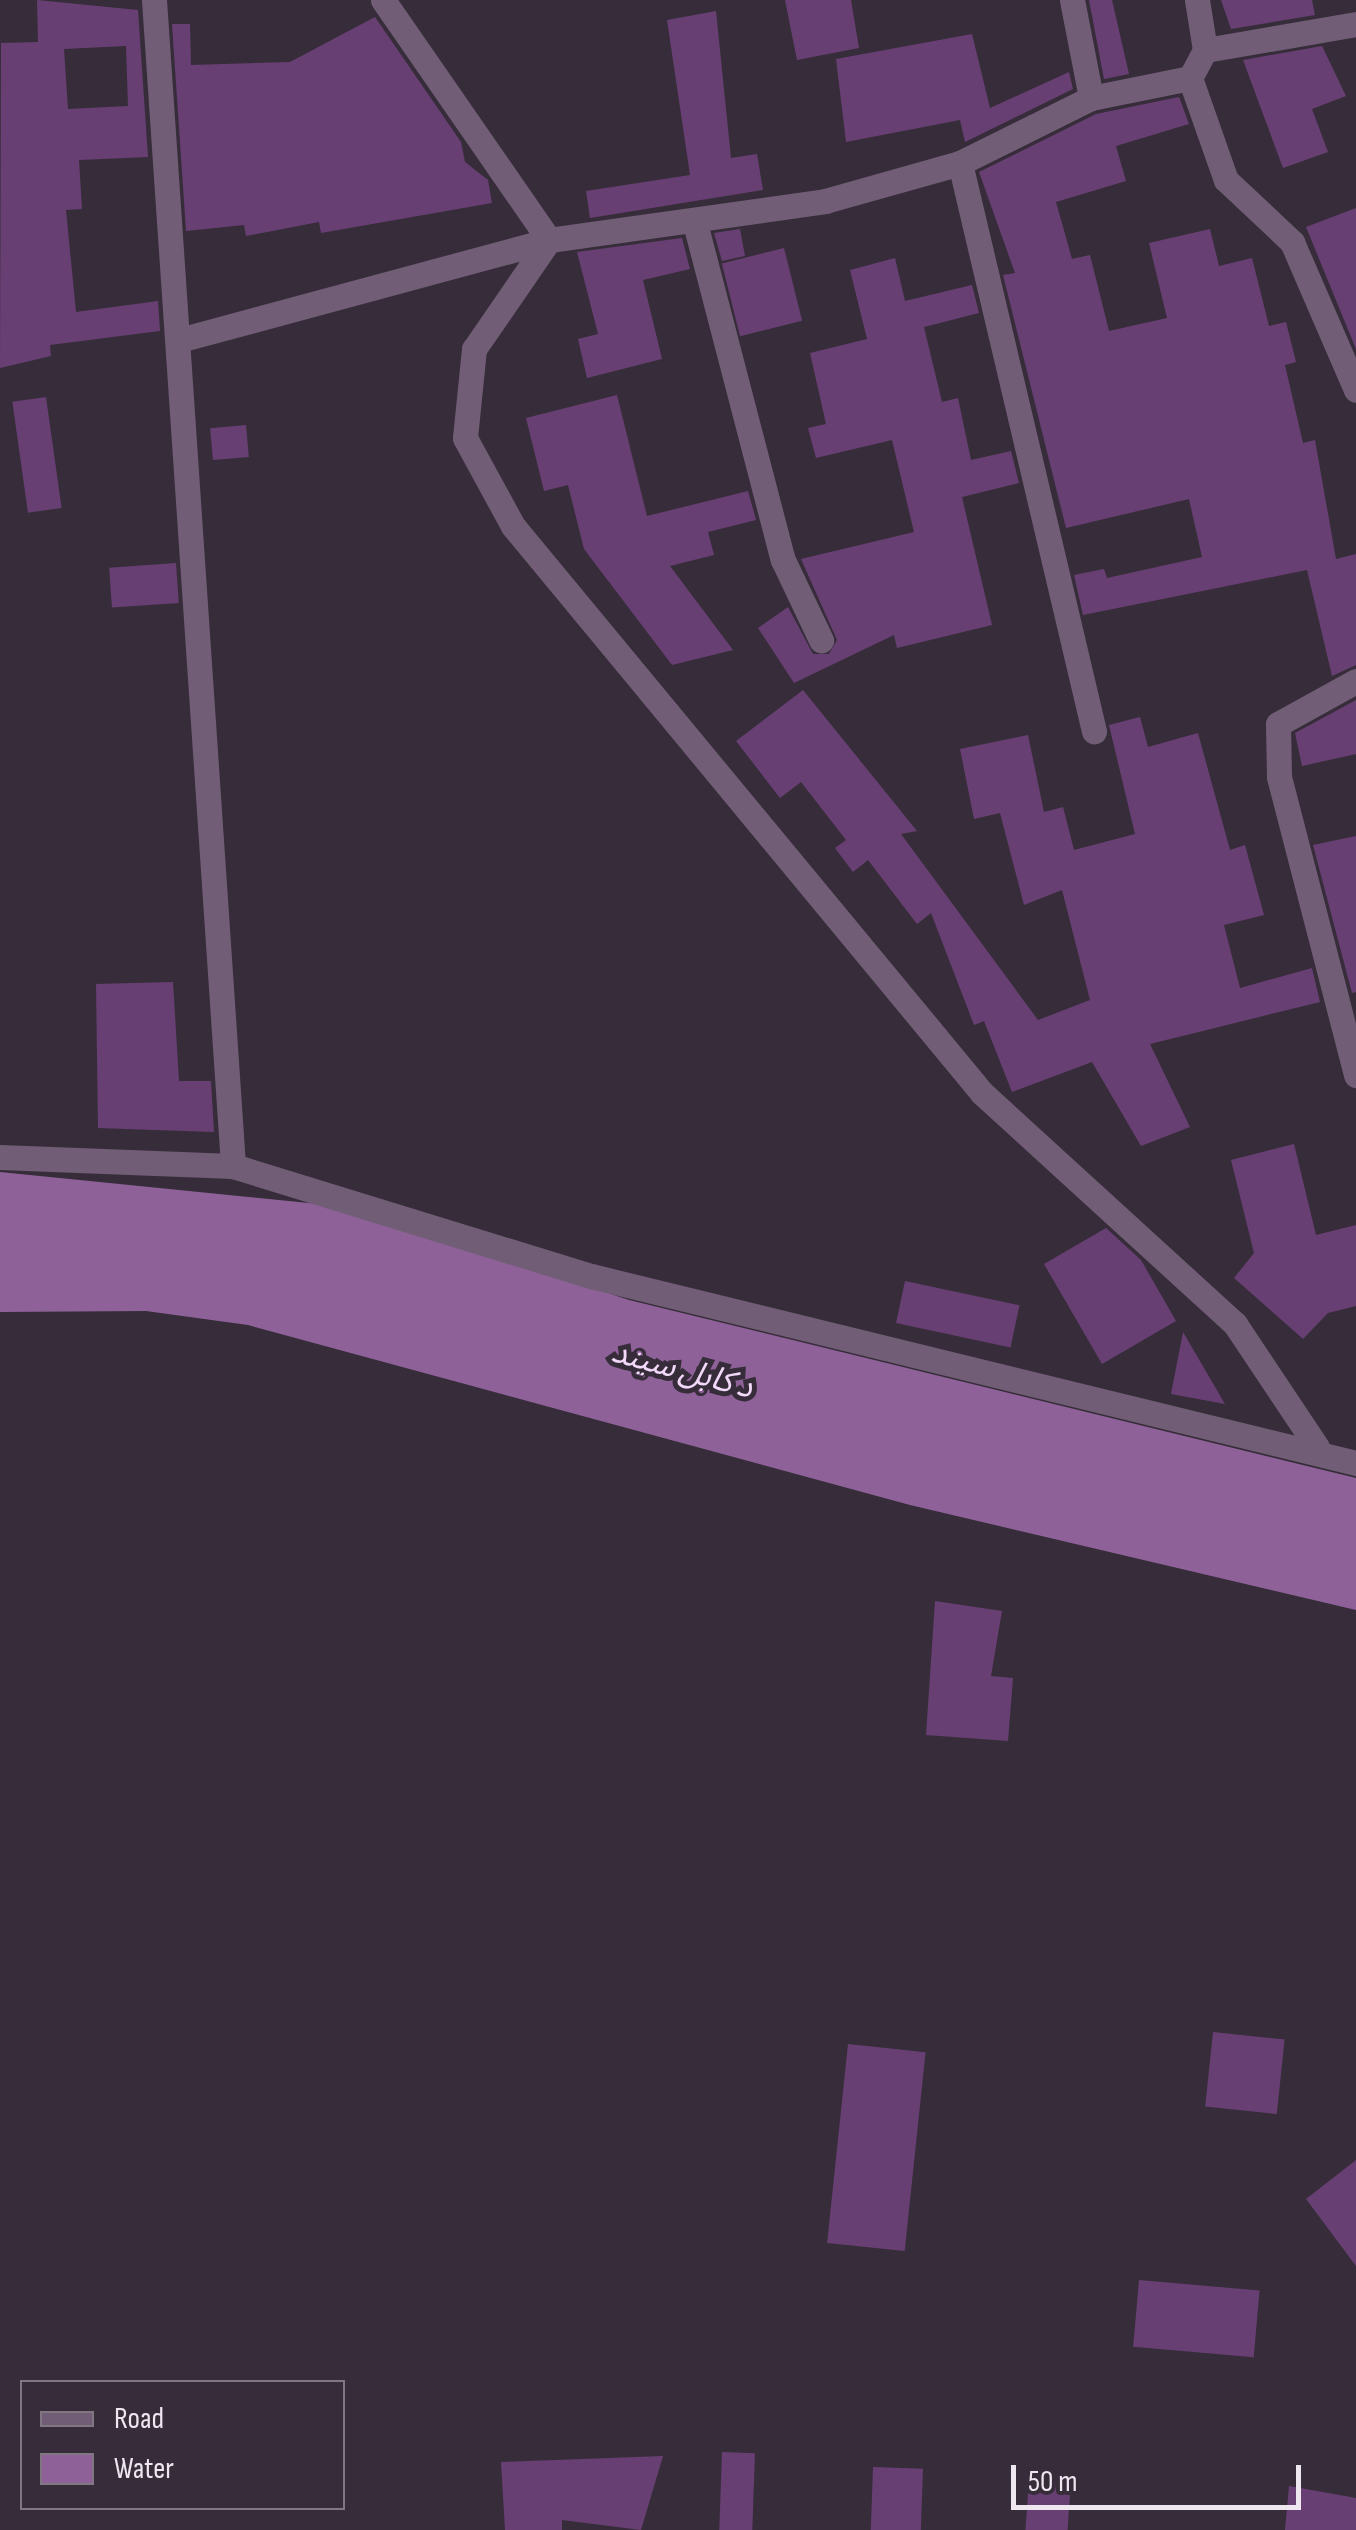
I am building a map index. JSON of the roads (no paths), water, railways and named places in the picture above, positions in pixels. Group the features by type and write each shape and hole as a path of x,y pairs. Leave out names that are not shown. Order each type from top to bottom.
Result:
{"street":[{"path":"154,0 183,339 234,1166"},
{"path":"384,0 549,240"},
{"path":"1072,0 1091,98"},
{"path":"1197,0 1205,50 1190,78 1226,180 1292,242 1356,390"},
{"path":"1205,50 1356,24"},
{"path":"183,339 549,240 825,201 960,163 1091,98 1190,78"},
{"path":"960,163 1094,731"},
{"path":"695,222 783,560 821,640"},
{"path":"549,240 474,349 466,438 513,526 982,1093 1236,1324 1317,1447"},
{"path":"1356,681 1278,724 1279,778 1356,1075"},
{"path":"0,1157 234,1166 591,1276 1317,1447 1356,1462"}],"water":[{"name":"د کابل سيند","path":"0,1172 348,1207 629,1300 1356,1478 1356,1610 910,1505 248,1325 146,1311 0,1312"}]}
